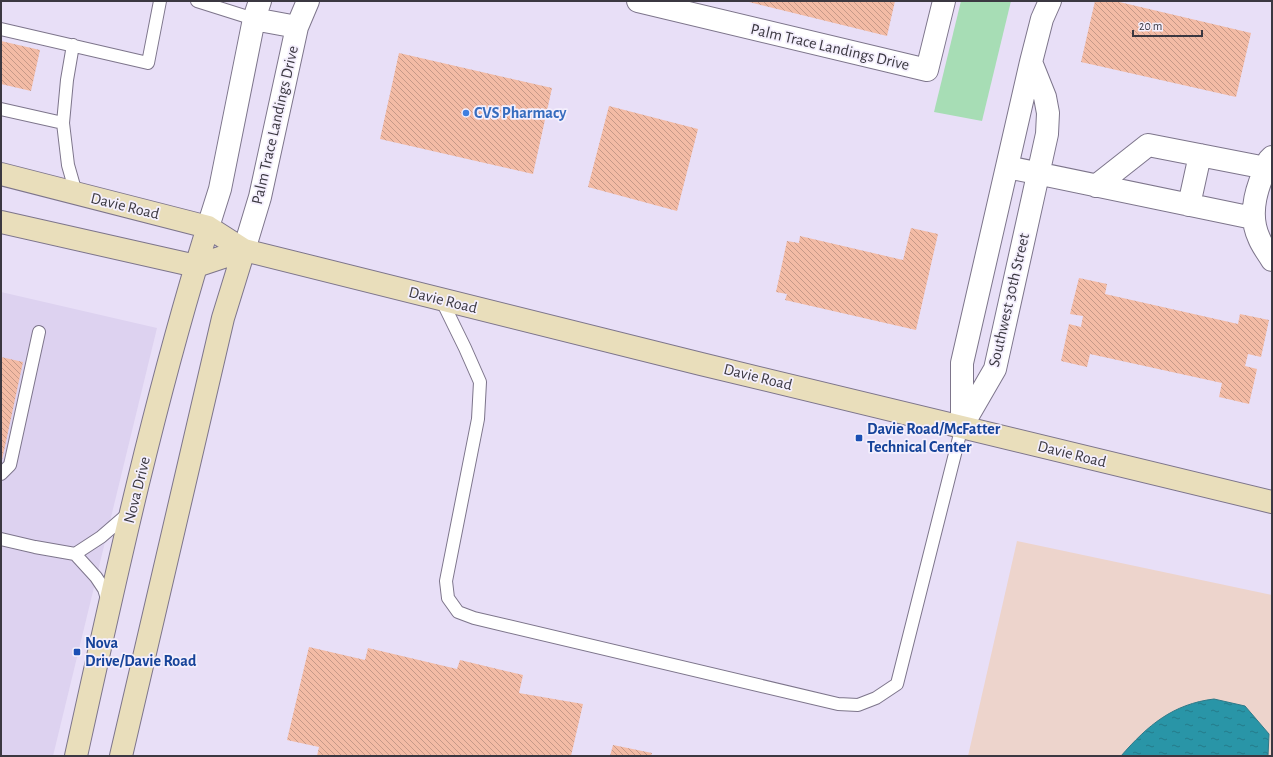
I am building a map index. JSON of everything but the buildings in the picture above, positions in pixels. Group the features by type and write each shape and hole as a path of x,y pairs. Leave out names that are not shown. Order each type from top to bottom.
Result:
{"main road":[{"name":"Davie Road","path":"1,174 208,227 244,250 1272,502"},
{"path":"1,222 196,266 244,250"},
{"name":"Nova Drive","path":"76,756 109,605 181,313 208,227"},
{"path":"121,756 223,318 244,250"}],"street":[{"name":"Palm Trace Landings Drive","path":"244,250 260,197 297,28 308,1"},
{"name":"Palm Trace Landings Drive","path":"638,1 664,4 927,70 944,1"},
{"name":"Southwest 30th Street","path":"962,426 962,363 1030,62 1042,19 1050,1"},
{"path":"208,227 220,189 257,10 297,28"},
{"name":"Southwest 30th Street","path":"962,426 995,369 1047,134 1048,114 1045,97 1030,62"},
{"path":"1096,186 1148,145 1200,155 1269,162 1258,186 1253,218 1259,238 1272,260"},
{"path":"1189,205 1200,155"},
{"path":"1007,167 1253,218"}],"lane":[{"path":"7,34 73,45 148,63 160,1"},
{"path":"197,1 257,10"},
{"path":"73,45 62,123 68,165 76,193"},
{"path":"1,109 62,123"},
{"path":"441,299 480,382 478,419 446,581 448,598 458,612 481,620 838,704 858,705 876,698 897,684 962,426"},
{"path":"1,474 10,465 39,332"},
{"path":"75,554 101,537 132,510"},
{"path":"1,539 75,554 96,577 104,589 109,605"}],"shaded area":[{"path":"1,292 157,328 53,756 1,756"},
{"path":"1017,541 1272,595 1272,756 968,756"}],"green space":[{"path":"961,1 1011,1 982,121 934,112"}],"water":[{"path":"1214,699 1245,706 1269,734 1268,756 1121,756 1141,735 1162,718 1186,706"}],"place":[{"name":"CVS Pharmacy","path":"466,113"},
{"name":"Davie Road/McFatter Technical Center","path":"859,438"},
{"name":"Nova Drive/Davie Road","path":"77,652"}]}
